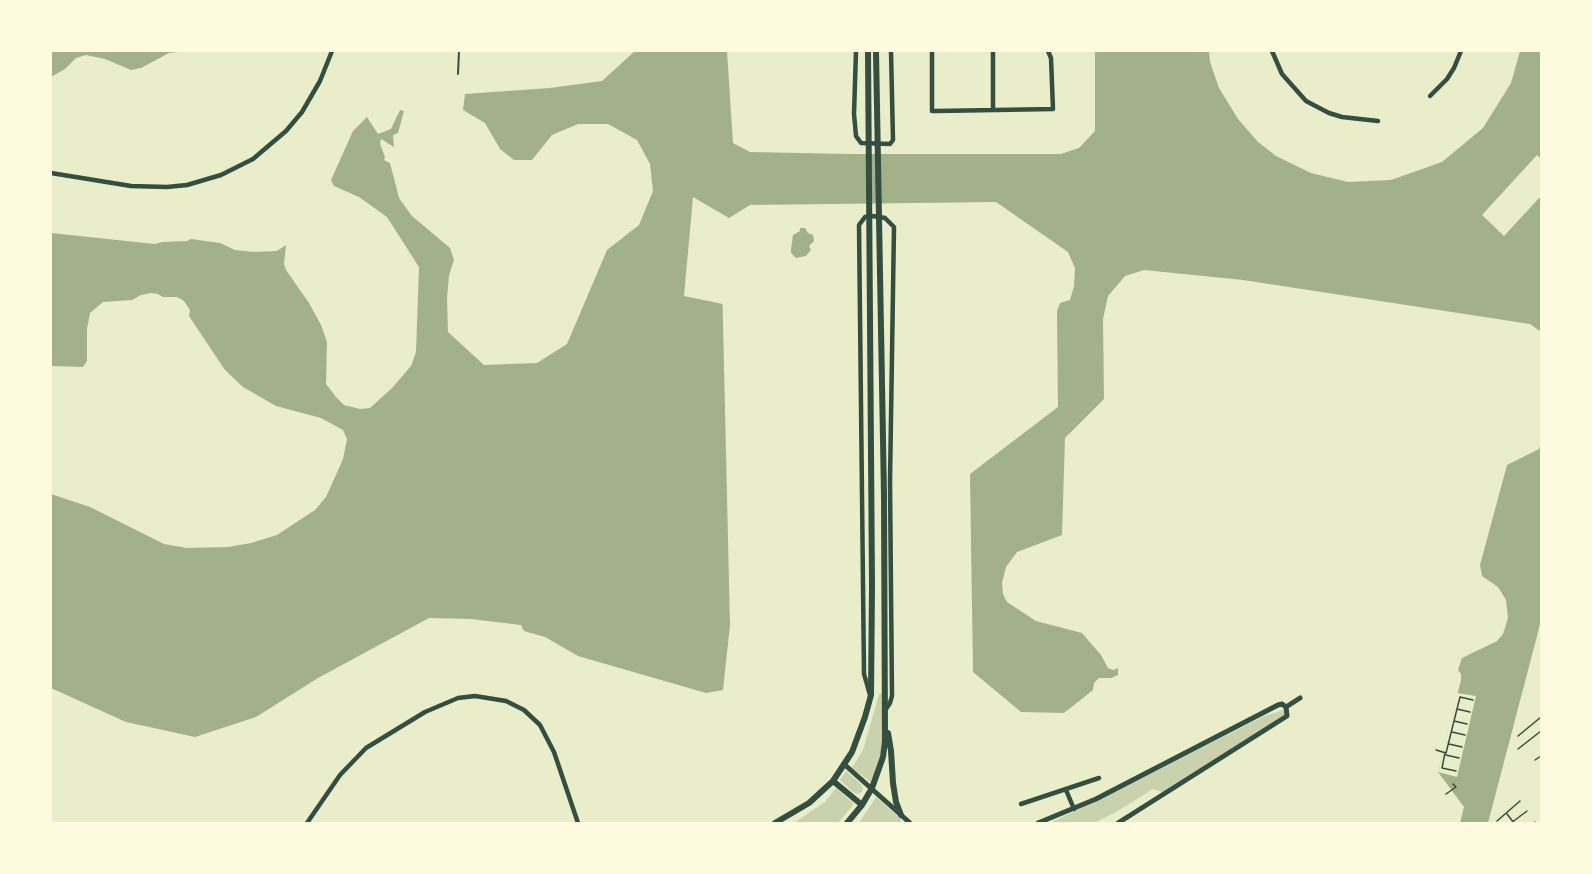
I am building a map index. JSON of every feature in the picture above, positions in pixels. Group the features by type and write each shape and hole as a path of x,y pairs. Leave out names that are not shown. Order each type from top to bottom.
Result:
{"main road":[{"path":"775,823 809,803 833,781 845,765 859,736 870,695 872,672 868,51"},
{"path":"847,823 872,788 884,750 886,709 887,494 882,402 876,51"},
{"path":"885,725 891,751 896,802 905,820"},
{"path":"833,781 862,805"}],"street":[{"path":"51,173 131,186 167,187 187,185 221,175 253,159 286,131 302,112 316,88 332,51"},
{"path":"856,51 854,114 856,136 861,143 890,144 893,140 891,51"},
{"path":"932,51 932,111 1053,109 1049,52"},
{"path":"993,51 993,110"},
{"path":"1272,51 1282,74 1306,100 1342,117 1378,121"},
{"path":"1430,96 1447,79 1461,51"},
{"path":"870,695 864,674 859,225 861,220 868,216 885,218 894,227 887,494"},
{"path":"863,497 871,496"},
{"path":"307,823 340,775 366,748 425,712 458,698 475,696 506,701 524,710 540,725 554,752 579,823"},
{"path":"1286,707 1300,698"},
{"path":"1038,823 1074,809 1278,705 1282,704 1286,707"},
{"path":"1118,823 1287,716 1286,707"},
{"path":"845,765 905,820"},
{"path":"1022,804 1099,778"},
{"path":"1066,790 1074,809"}],"lane":[{"path":"458,74 459,51"}],"path":[{"path":"1456,771 1442,768 1445,754 1460,697 1473,700"},
{"path":"1456,709 1470,712"},
{"path":"1518,736 1541,717"},
{"path":"1537,720 1541,725"},
{"path":"1454,721 1467,724"},
{"path":"1518,750 1541,731"},
{"path":"1451,732 1465,735"},
{"path":"1448,744 1462,747"},
{"path":"1436,750 1459,758"},
{"path":"1535,760 1541,756"},
{"path":"1453,784 1458,791"},
{"path":"1446,794 1456,788"},
{"path":"1497,820 1520,801"},
{"path":"1506,813 1513,823 1527,811"}],"shaded area":[{"path":"51,51 186,51 169,53 141,68 131,70 105,59 86,55 76,58 65,69 51,77"},
{"path":"635,51 727,51 733,143 750,152 1061,154 1079,148 1095,131 1095,51 1209,51 1210,62 1219,88 1238,119 1258,142 1276,156 1311,173 1348,182 1391,180 1442,162 1483,128 1511,83 1520,51 1541,51 1541,332 1530,324 1243,280 1144,270 1125,276 1108,296 1103,319 1104,399 1065,438 1062,535 1017,552 1006,567 1002,583 1003,594 1007,602 1036,621 1082,633 1101,655 1108,668 1113,670 1118,668 1118,675 1111,678 1099,678 1094,683 1093,690 1064,713 1021,712 973,672 970,474 1058,407 1057,311 1060,303 1070,300 1074,286 1075,268 1068,252 996,202 750,205 729,218 723,240 730,625 723,690 706,693 578,656 545,637 524,631 521,625 471,619 429,618 318,678 256,717 195,737 126,722 51,688 51,494 90,507 164,544 187,548 228,547 251,543 277,535 315,510 326,497 336,475 343,459 347,439 343,430 321,418 276,406 243,387 225,370 189,316 190,310 184,301 177,297 163,297 151,293 132,300 103,302 90,313 87,329 87,361 83,367 51,366 51,233 155,244 191,239 220,243 235,250 253,252 277,251 286,245 284,264 286,270 309,303 327,342 326,384 344,405 360,409 370,408 411,366 416,352 419,267 387,217 359,197 334,186 331,180 353,131 367,117 378,134 391,129 400,110 404,111 398,133 393,135 394,147 381,139 380,144 384,160 390,163 399,198 412,216 450,248 454,260 449,275 447,298 448,332 484,365 537,363 567,344 607,250 639,225 653,191 650,164 637,140 608,124 578,124 552,135 532,160 514,160 500,149 485,123 463,110 465,94 550,88 602,81"},
{"path":"800,228 805,228 813,235 814,241 809,246 811,250 806,256 796,258 791,253 791,249 793,235 800,231"},
{"path":"1541,443 1541,620 1537,636 1541,641 1541,823 1460,823 1464,807 1438,772 1461,680 1458,670 1462,658 1497,641 1503,634 1508,618 1506,600 1498,587 1482,576 1480,565 1507,465 1539,449"},
{"path":"879,694 882,694 882,745 871,782 852,768 863,750"},
{"path":"1283,710 1285,714 1282,717 1163,792 1153,789 1094,823 1050,823 1262,717"},
{"path":"846,771 861,784 862,792 858,794 853,792 840,780"},
{"path":"836,788 854,804 838,823 794,823 825,802"},
{"path":"876,797 901,819 901,823 859,823"}],"pier":[{"path":"1537,155 1541,159 1541,196 1504,236 1482,215"},
{"path":"693,197 729,218 723,304 684,296"},
{"path":"1537,636 1541,641 1541,823 1488,823"},
{"path":"1457,693 1476,696 1457,777 1438,772"}]}
